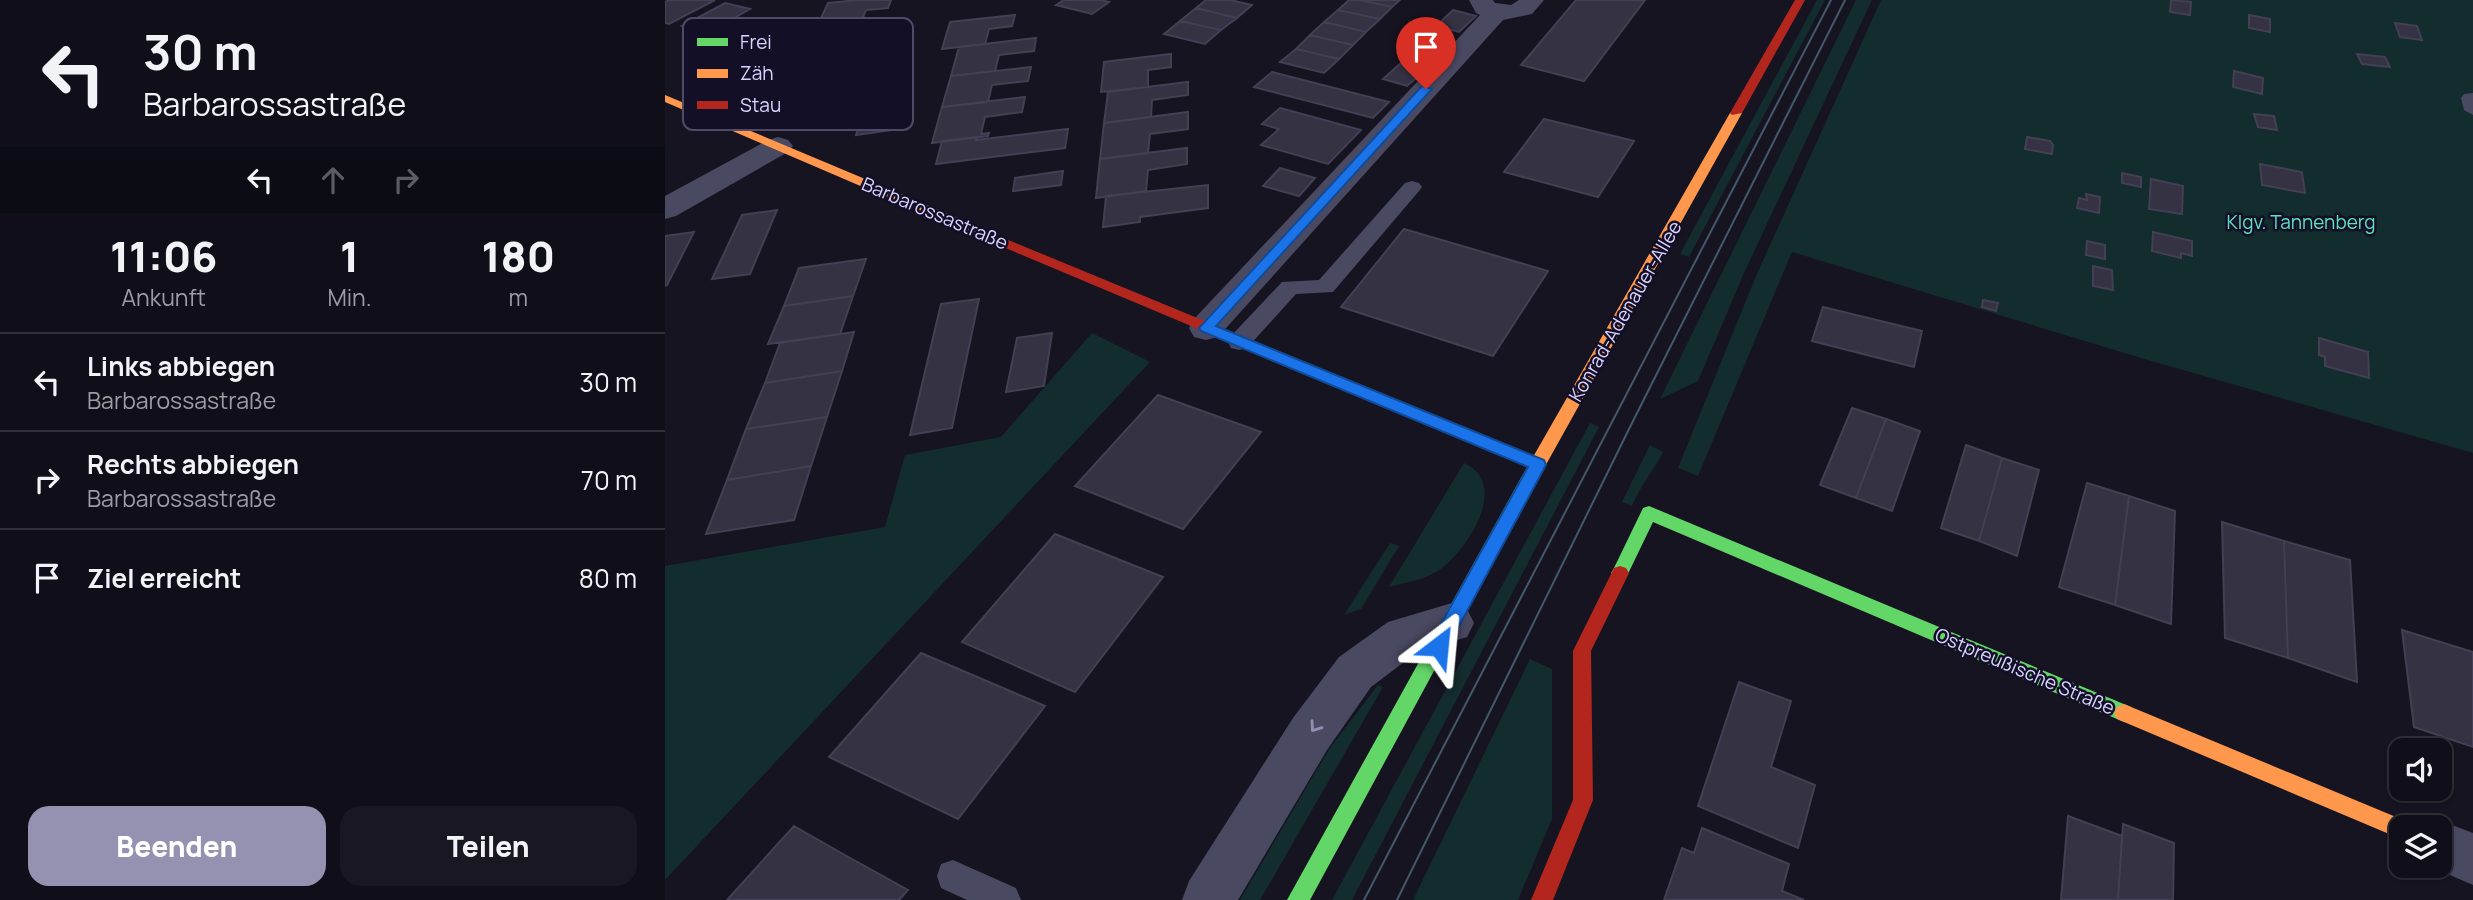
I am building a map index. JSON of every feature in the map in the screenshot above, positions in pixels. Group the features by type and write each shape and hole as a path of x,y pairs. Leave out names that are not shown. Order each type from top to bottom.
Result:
{"street":[{"path":"1206,328 1489,6 1523,9 1532,0"},
{"name":"Konrad-Adenauer-Allee","path":"1298,900 1538,465 1800,0"},
{"name":"Barbarossastraße","path":"665,98 683,106"},
{"name":"Barbarossastraße","path":"740,130 1239,342 1538,465"},
{"path":"665,209 778,146"},
{"name":"Ostpreußische Straße","path":"1542,900 1583,800 1582,651 1649,513 2389,824"},
{"path":"1208,900 1310,734 1355,672 1404,636 1451,623"},
{"path":"2452,850 2473,859"}],"lane":[{"path":"1239,342 1290,287 1325,287 1412,187"},
{"path":"953,876 1004,900"}],"green space":[{"path":"1817,0 1825,0 1689,257 1680,254"},
{"path":"1856,0 1872,0 1744,273 1698,381 1660,399"},
{"name":"Klgv. Tannenberg","path":"1881,0 2473,0 2473,453 2141,358 1792,252 1698,476 1678,468 1756,276"},
{"path":"1092,333 1150,362 665,880 665,566 885,527 905,455 1001,437"},
{"path":"1590,423 1599,427 1352,900 1332,900"},
{"path":"1650,445 1663,452 1632,506 1622,502"},
{"path":"1464,463 1478,473 1484,486 1484,502 1470,536 1459,551 1436,572 1389,587"},
{"path":"1390,543 1399,546 1361,609 1344,615"},
{"path":"1530,659 1552,669 1552,819 1518,900 1413,900"},
{"path":"1378,685 1383,687 1260,900 1240,900 1329,749"}],"building":[{"path":"715,0 669,24 665,23 665,2"},
{"path":"891,0 888,8 866,10 863,18 821,18 828,3"},
{"path":"1064,0 1109,2 1092,14 1056,5"},
{"path":"1206,0 1230,0 1252,5 1237,18 1196,8"},
{"path":"1349,0 1392,7 1380,19 1338,10"},
{"path":"1360,0 1400,0 1392,7"},
{"path":"1576,0 1645,0 1584,81 1521,65"},
{"path":"2171,0 2191,2 2190,15 2170,12"},
{"path":"725,3 750,9 734,18 697,18"},
{"path":"1196,8 1237,18 1221,30 1180,21"},
{"path":"1338,10 1380,19 1366,32 1324,22"},
{"path":"1453,10 1476,16 1459,32 1436,26"},
{"path":"1015,15 1012,26 989,29 985,44 942,49 950,22"},
{"path":"2249,15 2270,19 2270,32 2249,28"},
{"path":"1180,21 1221,30 1205,44 1164,34"},
{"path":"1324,22 1366,32 1353,45 1310,35"},
{"path":"2395,23 2417,26 2422,40 2400,37"},
{"path":"1428,34 1453,40 1435,58 1410,51"},
{"path":"1310,35 1353,45 1339,59 1296,49"},
{"path":"1036,38 1034,51 999,55 995,71 951,76 959,47"},
{"path":"1296,49 1339,59 1324,73 1280,62"},
{"path":"1171,54 1171,67 1148,70 1148,87 1101,92 1104,62"},
{"path":"2357,54 2385,57 2390,67 2362,64"},
{"path":"1403,61 1428,68 1407,86 1383,79"},
{"path":"1031,67 1028,81 992,85 988,102 942,107 951,76"},
{"path":"2234,71 2263,78 2262,94 2233,87"},
{"path":"1272,72 1389,102 1373,118 1254,87"},
{"path":"1188,82 1188,95 1152,100 1151,117 1104,123 1108,92"},
{"path":"1025,97 1022,112 985,117 981,134 989,133 988,136 932,143 942,107"},
{"path":"1280,108 1361,130 1328,164 1261,145 1279,129 1262,124"},
{"path":"1188,112 1188,129 1150,134 1148,153 1100,159 1104,123"},
{"path":"2254,114 2274,116 2277,130 2258,127"},
{"path":"1544,119 1634,141 1598,197 1504,172"},
{"path":"1068,129 1065,148 936,164 942,141 977,137 976,140"},
{"path":"858,130 891,130 856,135"},
{"path":"2027,137 2050,141 2053,145 2052,154 2025,149"},
{"path":"1187,148 1187,164 1148,170 1146,191 1096,198 1100,159"},
{"path":"2260,164 2302,172 2305,193 2262,185"},
{"path":"1280,168 1315,178 1299,196 1263,186"},
{"path":"1063,171 1061,185 1013,191 1015,178"},
{"path":"2122,173 2141,177 2141,187 2122,183"},
{"path":"2151,179 2183,186 2182,214 2149,209"},
{"path":"1208,185 1208,208 1140,217 1140,222 1103,227 1106,196"},
{"path":"2086,194 2100,197 2099,213 2077,208 2079,198 2087,200"},
{"path":"777,210 750,274 712,279 742,215"},
{"path":"1404,229 1548,271 1493,356 1341,307"},
{"path":"694,232 667,285 665,286 665,236"},
{"path":"2153,232 2192,241 2192,256 2181,253 2181,258 2152,251"},
{"path":"2087,241 2105,245 2105,259 2086,255"},
{"path":"866,259 853,296 784,306 799,268"},
{"path":"2093,266 2112,270 2113,290 2093,286"},
{"path":"853,296 840,334 768,344 784,306"},
{"path":"979,299 952,428 910,435 941,304"},
{"path":"1983,300 1998,303 1996,311 1982,307"},
{"path":"1823,307 1922,331 1914,367 1812,341"},
{"path":"854,332 842,371 765,383 780,343"},
{"path":"1052,333 1044,386 1006,392 1017,338"},
{"path":"2319,338 2368,352 2369,378 2325,366 2325,357 2319,355"},
{"path":"842,371 827,417 746,429 765,383"},
{"path":"1158,395 1261,432 1183,529 1075,486"},
{"path":"1852,408 1886,419 1856,498 1820,485"},
{"path":"827,417 811,466 727,480 746,429"},
{"path":"1886,419 1920,431 1892,511 1856,498"},
{"path":"1966,445 2002,458 1979,541 1941,528"},
{"path":"2002,458 2039,470 2017,556 1979,541"},
{"path":"811,466 794,520 706,534 727,480"},
{"path":"2087,483 2129,496 2115,605 2059,587"},
{"path":"2129,496 2175,511 2171,624 2115,605"},
{"path":"2222,522 2284,541 2288,658 2225,638"},
{"path":"1055,534 1163,577 1075,692 962,642"},
{"path":"2284,541 2350,560 2357,682 2288,658"},
{"path":"2402,630 2473,652 2473,747 2414,727"},
{"path":"921,653 1045,706 958,819 829,757"},
{"path":"1739,682 1791,701 1771,767 1815,785 1798,848 1698,806"},
{"path":"2068,816 2122,836 2118,900 2061,900"},
{"path":"2123,824 2174,843 2173,900 2118,900"},
{"path":"794,826 908,890 899,900 727,900"},
{"path":"1702,828 1789,864 1782,891 1804,900 1664,900 1682,848 1694,853"}],"tram line":[{"path":"1364,900 1831,0"},
{"path":"1397,900 1630,427 1845,0"}],"traffic: fast":[{"path":"1298,900 1527,483"},
{"path":"1620,573 1649,513 2124,713"}],"traffic: slow":[{"path":"665,98 683,106"},
{"path":"1527,483 1736,113"},
{"path":"740,130 989,236"},
{"path":"2124,713 2389,824"}],"traffic: jam":[{"path":"1736,113 1800,0"},
{"path":"989,236 1538,465"},
{"path":"1542,900 1583,800 1582,651 1620,573"}],"route":[{"path":"1426,89 1206,328 1538,465 1439,646"}]}
